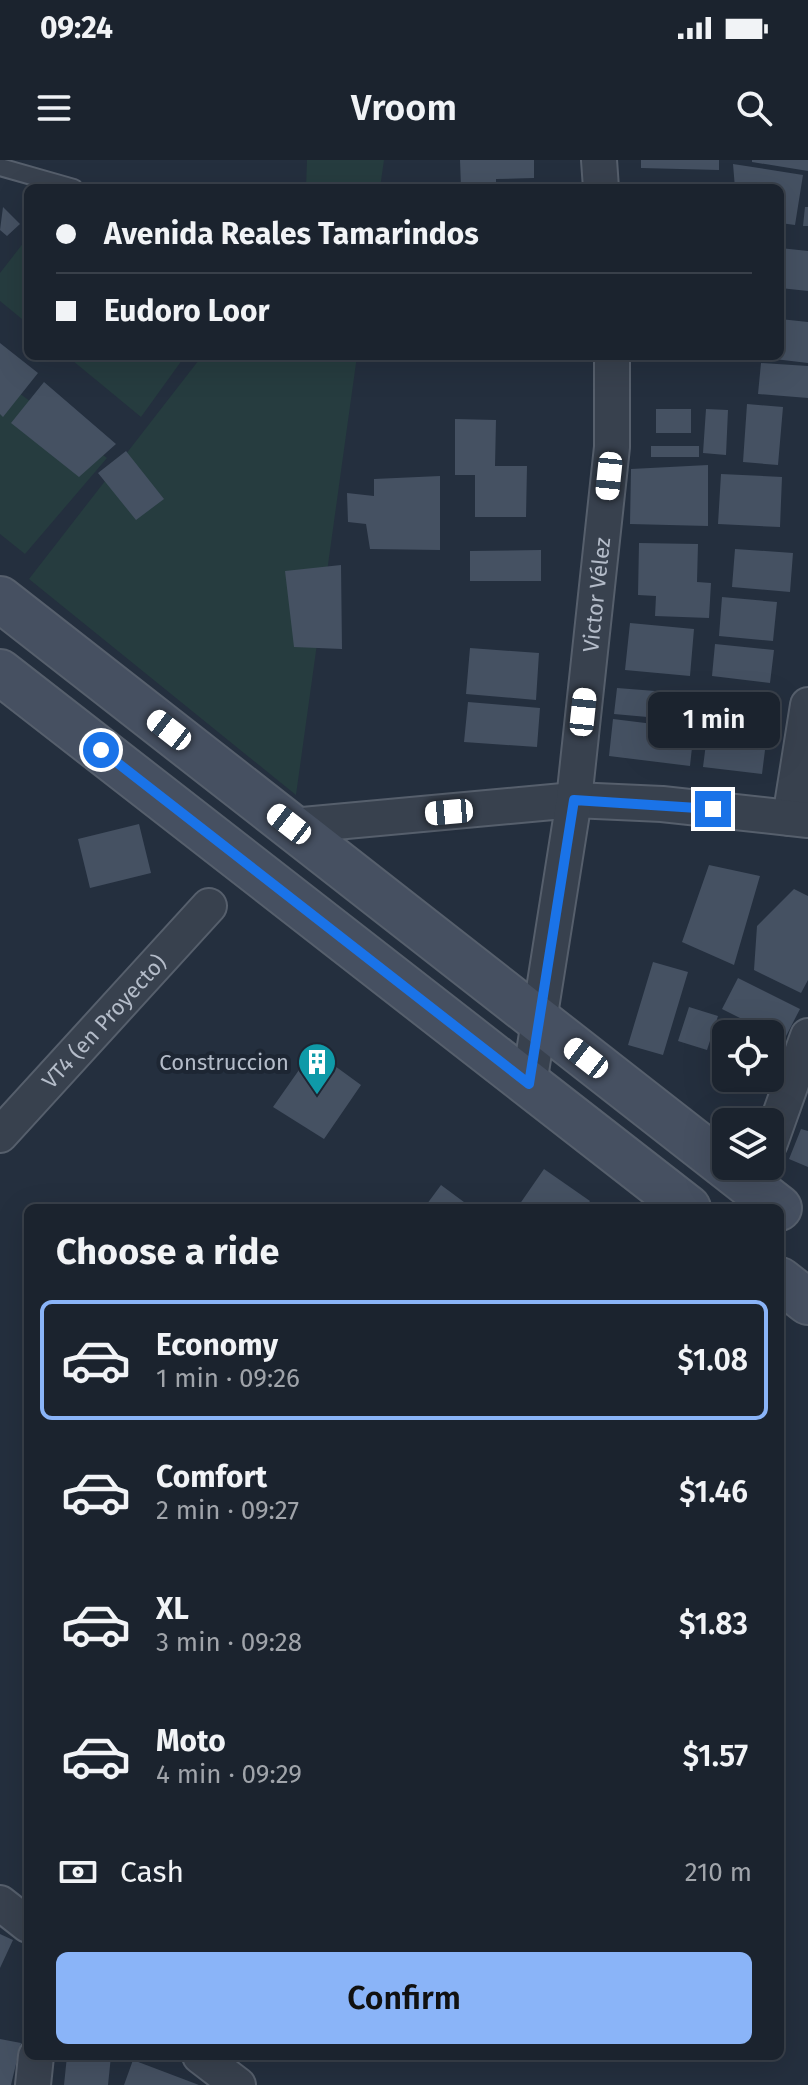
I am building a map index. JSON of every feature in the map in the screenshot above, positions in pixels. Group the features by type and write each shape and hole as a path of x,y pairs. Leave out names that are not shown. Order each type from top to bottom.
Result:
{"main road":[{"path":"0,599 539,1021 769,1193"},
{"path":"0,672 683,1204"},
{"path":"784,1207 808,1230"},
{"path":"784,1283 808,1302"}],"street":[{"path":"599,160 601,184"},
{"name":"Victor Vélez","path":"529,1084 574,800 612,447 612,360"},
{"path":"292,826 574,800 662,804 799,819 808,705"},
{"name":"VT4 (en Proyecto)","path":"0,1135 209,906"},
{"path":"782,1108 808,1036"},
{"path":"0,1903 24,1922"},
{"path":"33,2085 36,2060"},
{"path":"205,2060 238,2085"}],"lane":[{"path":"0,167 60,184"}],"green space":[{"path":"307,160 384,160 381,184 306,184"},
{"path":"24,242 24,321 0,301 0,273"},
{"path":"72,360 182,360 141,417"},
{"path":"199,360 356,360 296,795 29,579"},
{"path":"0,379 107,458 25,554 0,534"}],"building":[{"path":"460,160 534,160 534,178 496,179 496,184 461,184"},
{"path":"641,160 719,160 719,170 641,168"},
{"path":"808,160 808,171 752,162"},
{"path":"733,164 803,175 795,225 784,224 784,184 735,184"},
{"path":"3,207 20,224 7,236 0,230"},
{"path":"805,207 808,207 808,226 803,226"},
{"path":"784,248 808,251 808,291 784,288"},
{"path":"784,319 808,322 808,363 783,360"},
{"path":"0,343 38,373 3,417 0,414"},
{"path":"761,363 808,366 808,398 758,394"},
{"path":"44,382 116,444 79,477 11,423"},
{"path":"747,404 783,407 778,465 743,462"},
{"path":"656,409 691,409 691,433 656,433"},
{"path":"706,409 728,410 726,455 703,453"},
{"path":"455,419 496,420 495,466 527,466 526,517 475,517 475,475 455,475"},
{"path":"651,446 699,446 699,457 651,457"},
{"path":"126,451 164,499 136,520 98,473"},
{"path":"708,465 708,526 630,524 631,469"},
{"path":"721,474 782,477 780,527 718,524"},
{"path":"440,476 440,550 370,549 366,524 348,522 347,493 374,496 374,479"},
{"path":"639,543 698,544 697,582 711,583 709,618 655,616 656,596 638,595"},
{"path":"735,549 793,553 790,592 732,587"},
{"path":"541,550 541,581 470,581 470,551"},
{"path":"341,565 342,649 294,647 285,571"},
{"path":"722,597 777,602 773,641 719,636"},
{"path":"630,623 694,629 690,676 625,670"},
{"path":"715,644 774,650 770,683 712,676"},
{"path":"470,648 539,653 536,700 466,694"},
{"path":"617,688 694,694 692,721 614,714"},
{"path":"468,702 540,708 537,747 464,742"},
{"path":"710,712 769,718 762,774 703,767"},
{"path":"613,719 694,729 690,766 609,756"},
{"path":"139,824 151,873 90,888 78,839"},
{"path":"709,865 760,876 734,965 682,942"},
{"path":"794,889 808,896 808,980 801,993 754,970 757,926"},
{"path":"653,962 688,972 663,1055 628,1045"},
{"path":"738,978 800,1009 784,1040 784,1020 744,1020 722,1009"},
{"path":"689,1007 718,1016 717,1020 712,1020 707,1050 678,1041"},
{"name":"Construccion","path":"313,1050 361,1085 324,1139 273,1107"},
{"path":"801,1129 808,1131 808,1167 789,1159"},
{"path":"544,1169 590,1201 588,1204 520,1204"},
{"path":"441,1185 467,1204 427,1204"},
{"path":"0,1934 13,1940 0,1968"},
{"path":"0,2039 21,2043 11,2085 0,2085"},
{"path":"67,2060 111,2060 108,2085 64,2085"},
{"path":"133,2060 199,2085 124,2085"}],"place":[{"name":"Construccion","path":"317,1096"}],"route":[{"path":"101,750 529,1084 574,800 713,809"}]}
